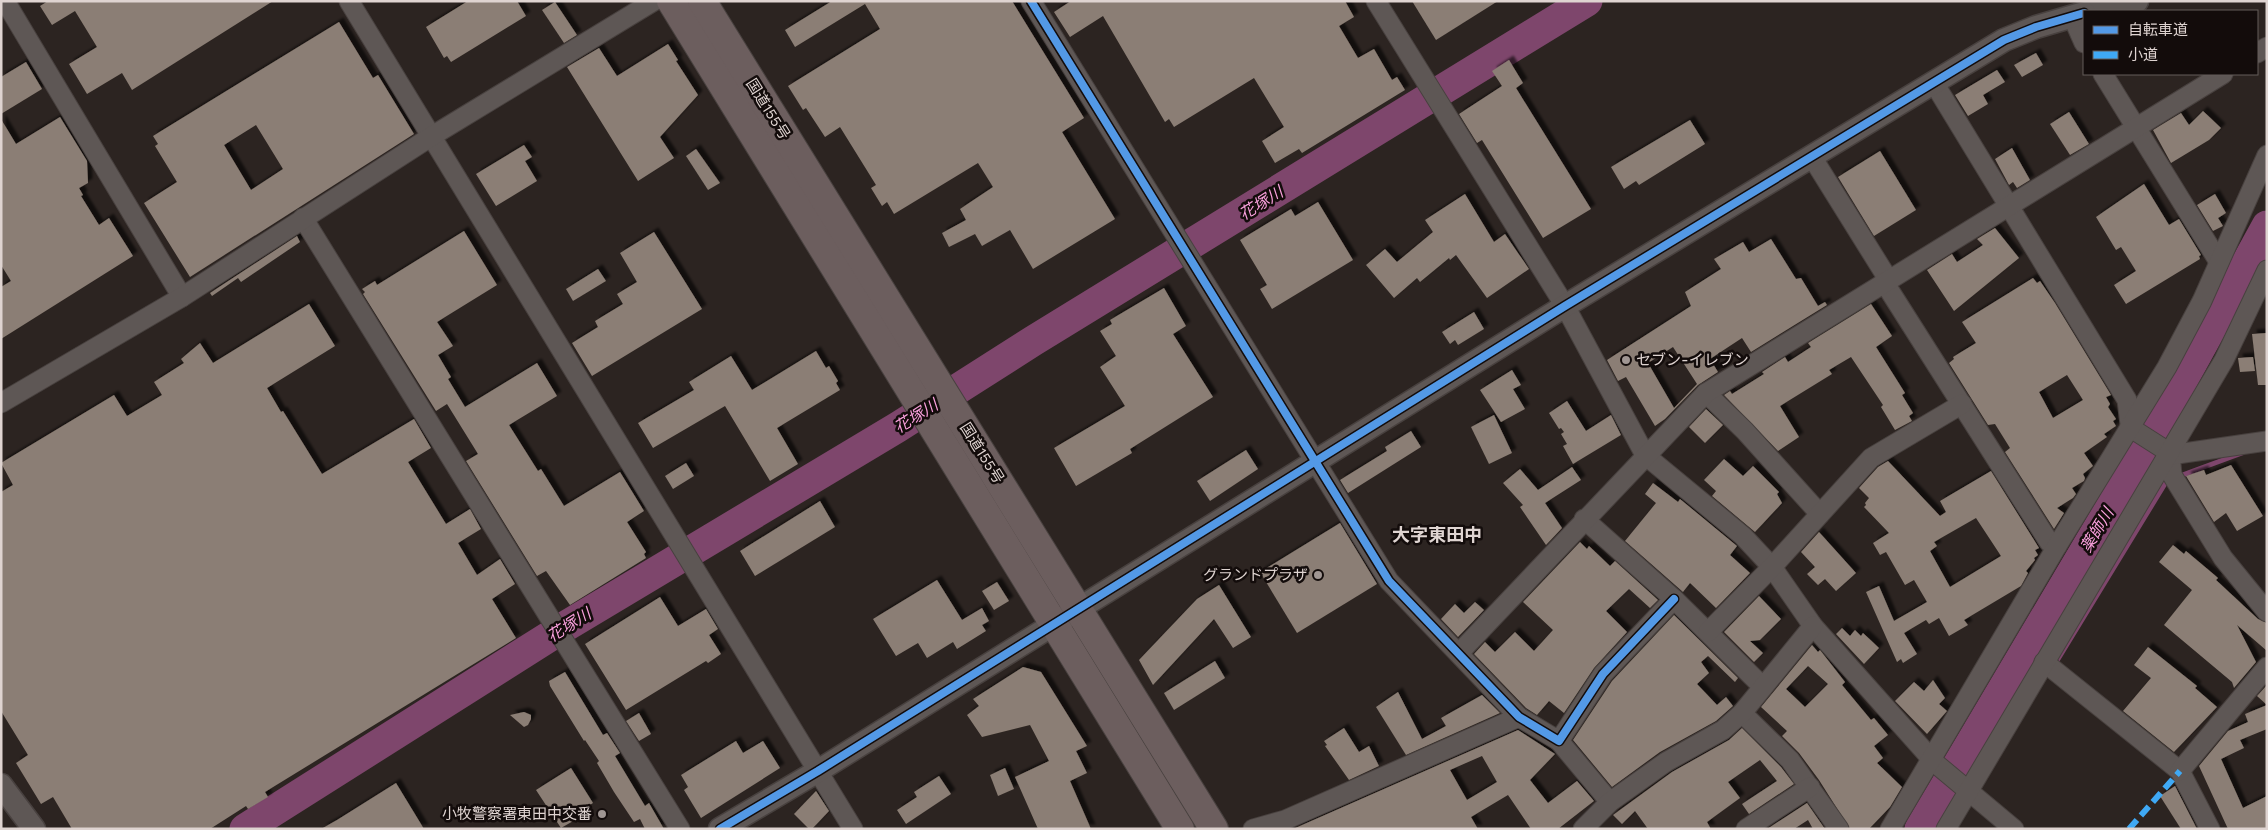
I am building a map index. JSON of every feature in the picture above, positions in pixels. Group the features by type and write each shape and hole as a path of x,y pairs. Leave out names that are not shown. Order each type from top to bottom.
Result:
{"highway":[{"name":"国道155号","path":"671,1 1180,829"},
{"name":"国道155号","path":"702,1 1214,829"}],"street":[{"path":"5,1 182,297"},
{"path":"349,1 853,829"},
{"path":"1,403 182,297 432,136 654,1"},
{"path":"1031,1 1389,581 1519,717 1559,741 1610,802"},
{"path":"1376,1 1565,306 1645,455 1743,536 1772,567 1813,626 1932,760 2014,829"},
{"path":"2096,10 2137,1"},
{"path":"720,829 818,771 1565,306 2004,40 2083,13"},
{"path":"2104,75 2219,262"},
{"path":"1459,653 1645,455 1706,393 2009,204 2221,75"},
{"path":"1934,82 2127,400 2132,427 2168,452 2267,441"},
{"path":"1890,829 2057,546 2132,427 2167,367 2202,301 2267,155"},
{"path":"1812,156 1962,404 2049,542 2057,546"},
{"path":"303,218 680,829"},
{"path":"1946,829 2261,297 2267,270"},
{"path":"1706,393 1746,431 1820,514"},
{"path":"1708,632 1772,567 1871,458 1962,404"},
{"path":"2168,452 2172,475 2223,558 2267,612"},
{"path":"1584,520 1674,599 1763,687"},
{"path":"1559,741 1603,674 1674,599"},
{"path":"1583,829 1610,802 1666,762 1723,730 1742,713 1813,626"},
{"path":"2044,662 2180,771 2210,829"},
{"path":"2180,771 2267,667"},
{"path":"1742,713 1790,760 1839,829"},
{"path":"1253,829 1285,820 1519,717"},
{"path":"1,785 34,829"},
{"path":"1746,829 1810,787"}],"building":[{"path":"48,1 273,1 132,90 122,73 87,94 69,64 97,47 75,11 52,25 40,6"},
{"path":"468,1 517,1 526,16 451,62 447,56 444,58 426,27"},
{"path":"832,1 1012,1 1084,118 1062,132 1115,219 1033,269 1010,230 982,246 975,234 949,247 942,233 966,220 960,209 993,187 978,163 894,214 887,202 882,206 871,188 876,185 840,127 825,137 806,108 803,110 788,86 880,29 865,4 795,47 785,30"},
{"path":"1071,1 1345,1 1354,17 1339,26 1358,58 1374,49 1392,80 1397,77 1405,90 1302,153 1299,149 1275,163 1262,141 1284,127 1254,78 1174,127 1169,119 1165,122 1103,16 1070,37 1054,12"},
{"path":"1412,1 1498,1 1436,40"},
{"path":"555,2 577,35 564,43 542,10"},
{"path":"339,22 373,78 378,75 414,134 190,277 144,203 177,182 155,146 158,144 153,136","holes":["256,125 283,169 251,190 224,145"]},
{"path":"668,44 678,60 676,61 698,95 660,137 674,158 638,181 567,67 599,48 617,76"},
{"path":"2036,53 2043,65 2022,77 2014,65"},
{"path":"1509,60 1523,83 1516,88 1591,209 1543,238 1482,140 1477,143 1459,114 1502,86 1492,71"},
{"path":"26,62 42,89 1,114 1,77"},
{"path":"1997,70 2005,82 1983,95 1988,104 1968,116 1955,95"},
{"path":"2203,111 2221,128 2209,140 2171,163 2153,130 2181,113 2189,125"},
{"path":"2069,112 2089,144 2070,155 2050,124"},
{"path":"60,117 87,161 88,183 79,188 83,195 81,196 99,225 109,218 133,256 1,339 1,287 11,281 1,265 1,119 16,144"},
{"path":"1690,120 1705,144 1639,185 1636,181 1624,189 1611,167"},
{"path":"524,145 532,157 525,161 537,181 496,206 476,174"},
{"path":"2012,148 2030,180 2017,188 2013,182 2009,185 1995,159"},
{"path":"696,149 720,183 708,190 686,156"},
{"path":"1880,151 1916,210 1874,236 1838,177"},
{"path":"2144,184 2169,225 2179,219 2201,255 2199,256 2200,259 2126,304 2114,285 2136,271 2121,247 2116,250 2096,217"},
{"path":"1465,194 1494,242 1505,234 1529,269 1487,298 1456,255 1450,260 1449,258 1420,282 1417,278 1394,298 1366,265 1385,249 1397,262 1433,232 1425,220"},
{"path":"2215,194 2226,213 2218,218 2223,226 2213,231 2197,205"},
{"path":"1318,202 1353,260 1272,309 1260,289 1267,285 1240,240 1291,209 1295,216"},
{"path":"1995,228 2019,258 1954,311 1927,270 1952,254 1957,262 1983,245 1977,239"},
{"path":"464,231 497,285 437,322 453,346 438,355 451,377 448,379 465,407 537,363 557,396 509,425 538,471 541,469 564,506 620,472 644,511 627,522 646,552 644,554 646,558 570,605 546,571 537,576 466,461 478,454 447,404 436,411 363,294 365,292 362,289 375,281 377,285"},
{"path":"654,232 702,309 592,376 572,343 598,327 595,321 623,304 617,294 637,282 620,253"},
{"path":"297,236 300,242 241,282 238,278 212,296 210,293"},
{"path":"1771,239 1796,279 1801,278 1818,306 1825,302 1827,305 1751,352 1742,338 1710,359 1718,372 1698,385 1665,419 1655,426 1626,377 1618,381 1607,360 1691,306 1685,292 1721,269 1714,259 1743,242 1749,252","holes":["1673,347 1697,384 1674,408 1648,363"]},
{"path":"598,269 606,281 573,301 566,289"},
{"path":"2033,278 2037,283 2040,281 2111,395 2106,397 2110,404 2108,407 2116,419 2113,421 2116,426 2104,434 2107,437 2084,453 2093,466 2083,474 2084,481 2072,488 2076,494 2073,498 2057,508 2064,513 2054,529 2005,452 2010,448 1995,424 1988,425 1949,363 1954,359 1953,357 1976,343 1962,322","holes":["2067,375 2083,400 2053,418 2039,392"]},
{"path":"1164,288 1186,326 1173,334 1213,397 1130,449 1132,453 1076,486 1054,448 1125,406 1100,367 1116,356 1100,331 1112,324 1110,320"},
{"path":"309,304 335,346 267,388 281,412 283,411 322,474 414,419 431,448 408,462 446,524 470,509 481,529 458,543 477,575 500,559 515,584 492,599 516,638 265,792 268,797 248,809 246,806 210,829 72,829 53,797 41,804 16,763 28,755 1,711 1,492 13,485 1,463 114,395 127,416 162,395 154,382 184,363 181,359 200,343 213,363"},
{"path":"1871,304 1892,336 1876,347 1905,393 1902,395 1913,413 1909,416 1912,421 1895,430 1881,407 1883,405 1851,357 1829,370 1832,374 1780,406 1799,437 1778,451 1724,395 1730,391 1732,394 1764,374 1762,372 1785,357 1788,362 1811,347 1808,343"},
{"path":"1474,312 1484,329 1458,345 1455,340 1450,344 1442,332"},
{"path":"2267,333 2267,385 2258,385 2252,334"},
{"path":"816,351 826,368 829,366 838,381 836,383 840,390 777,428 798,464 770,481 725,406 653,448 638,423 694,390 689,382 731,356 752,390"},
{"path":"2253,357 2255,371 2240,372 2238,358"},
{"path":"1512,370 1521,385 1513,389 1525,409 1501,422 1480,390"},
{"path":"1567,401 1586,431 1611,415 1621,435 1573,464 1563,446 1567,444 1561,434 1564,432 1561,428 1559,429 1549,413"},
{"path":"1706,409 1723,425 1705,443 1689,427"},
{"path":"1494,415 1512,453 1489,464 1471,427"},
{"path":"1411,431 1421,447 1348,493 1340,480 1387,451 1385,447"},
{"path":"1246,450 1258,469 1210,501 1197,481"},
{"path":"1724,459 1743,476 1753,466 1779,492 1777,494 1782,503 1755,532 1712,496 1716,491 1704,480"},
{"path":"1888,461 1940,516 1946,512 1940,501 1991,471 2039,548 2035,550 2038,555 2026,571 2028,573 2021,586 1964,620 1968,625 1949,636 1939,618 1929,624 1926,620 1904,633 1917,654 1903,663 1901,659 1897,662 1866,592 1879,586 1894,621 1927,602 1914,580 1905,585 1886,552 1880,555 1873,543 1889,533 1864,507 1869,498 1859,488 1878,467","holes":["1976,518 2001,556 1950,587 1930,551 1937,546 1934,542"]},
{"path":"686,463 694,476 673,489 665,476"},
{"path":"2231,465 2263,516 2237,531 2226,513 2214,522 2186,476 2204,470 2206,475"},
{"path":"1572,467 1581,480 1545,503 1562,528 1546,545 1520,507 1523,505 1503,483 1520,469 1538,490"},
{"path":"1653,483 1678,502 1680,499 1737,546 1730,555 1750,573 1716,608 1690,583 1683,592 1625,541 1656,503 1645,494"},
{"path":"820,501 835,527 755,576 740,551"},
{"name":"グランドプラザ","path":"1340,523 1377,584 1297,633 1260,572"},
{"path":"1819,532 1856,573 1836,591 1825,579 1818,585 1807,574 1815,567 1801,552"},
{"path":"1580,542 1587,549 1589,546 1610,566 1615,561 1658,600 1650,608 1629,589 1606,611 1627,632 1594,668 1564,713 1549,701 1537,715 1526,708 1474,654 1485,642 1495,652 1515,632 1534,651 1553,630 1523,602"},
{"path":"2173,545 2184,554 2186,551 2218,578 2216,580 2258,619 2267,623 2267,651 2237,625 2256,662 2234,688 2232,682 2164,625 2192,590 2159,562"},
{"path":"937,580 962,620 982,608 989,621 982,625 986,631 957,649 953,642 927,658 918,643 896,656 873,619"},
{"path":"997,582 1009,601 994,610 982,591"},
{"path":"1219,585 1251,637 1233,648 1214,619 1153,685 1139,660 1197,599"},
{"path":"1759,596 1781,619 1760,640 1750,641 1763,653 1754,662 1724,632"},
{"path":"660,597 678,626 706,609 718,629 709,635 721,654 708,663 706,661 626,710 585,644"},
{"path":"1475,602 1484,610 1458,637 1441,619 1455,604 1464,613"},
{"path":"1674,615 1738,678 1735,682 1708,656 1701,662 1709,673 1697,684 1717,705 1726,697 1733,706 1716,721 1660,752 1612,787 1573,740 1612,681"},
{"path":"1842,628 1850,636 1855,630 1861,636 1863,633 1879,648 1864,664 1836,634"},
{"path":"1812,645 1818,652 1820,650 1845,682 1842,685 1871,720 1874,718 1888,735 1874,746 1883,758 1877,763 1902,787 1890,807 1869,829 1850,829 1819,780 1799,753 1782,736 1787,731 1761,707","holes":["1808,666 1828,684 1805,707 1786,689"]},
{"path":"2148,647 2197,686 2195,688 2217,707 2174,752 2123,711 2151,678 2134,665"},
{"path":"1215,661 1225,678 1174,710 1164,693"},
{"path":"1023,667 1041,672 1087,746 1076,751 1087,773 1070,781 1091,829 1038,829 1015,777 1049,761 1030,725 982,737 967,715 979,706 973,699"},
{"path":"565,672 603,735 607,733 620,753 615,756 645,806 649,803 664,829 645,829 640,819 634,822 614,792 597,763 599,761 584,741 550,686 549,681"},
{"path":"1933,680 1945,698 1939,704 1947,711 1927,734 1895,701 1914,682 1924,691"},
{"path":"2267,685 2267,705 2257,696"},
{"path":"1398,692 1422,739 1446,726 1441,718 1482,695 1500,713 1406,755 1376,707"},
{"path":"2267,705 2267,729 2240,740 2244,748 2221,759 2243,808 2267,796 2267,829 2228,829 2199,766 2228,731 2248,722 2245,714"},
{"path":"524,712 531,715 531,719 528,725 524,727 510,715"},
{"path":"639,713 651,734 639,741 626,721"},
{"path":"1344,728 1359,752 1369,746 1379,766 1349,780 1325,746 1327,745 1324,741"},
{"path":"1742,728 1781,767 1794,784 1749,814 1742,804 1777,781 1760,760 1728,782 1740,798 1707,822 1711,829 1648,829 1635,811 1622,824 1613,815 1672,772 1729,740"},
{"path":"1518,730 1555,754 1530,780 1548,803 1577,781 1594,801 1558,829 1531,829 1508,795 1471,817 1478,829 1293,829","holes":["1482,756 1497,782 1467,800 1450,770"]},
{"path":"736,741 743,753 763,741 780,768 701,818 684,790 688,787 681,775"},
{"path":"571,768 593,803 572,816 575,820 561,828 536,790"},
{"path":"1005,768 1014,789 998,796 990,775"},
{"path":"939,776 951,794 906,824 897,810 917,797 914,792"},
{"path":"396,783 424,829 321,829 337,820"},
{"path":"2175,786 2197,829 2181,829 2160,796"},
{"path":"816,791 829,811 812,829 809,829 794,814"},
{"path":"1807,803 1825,829 1813,829 1808,820 1794,829 1767,829"}],"waterway":[{"name":"花塚川","path":"245,829 566,626 898,427 1033,341 1587,1"},
{"name":"薬師川","path":"1920,829 2137,463 2267,226"},
{"path":"2177,477 2242,453"},
{"path":"2055,664 2166,482"}],"marked path":[{"path":"2129,829 2180,771"}],"cycle path":[{"path":"1031,1 1389,581 1519,717 1559,741 1603,674 1674,599"},
{"path":"720,829 818,771 1565,306 2004,40 2036,27 2083,13"}],"place":[{"name":"セブン-イレブン","path":"1626,360"},
{"name":"グランドプラザ","path":"1318,575"},
{"name":"小牧警察署東田中交番","path":"602,814"}],"district":[{"name":"大字東田中","path":"1437,534"}]}
